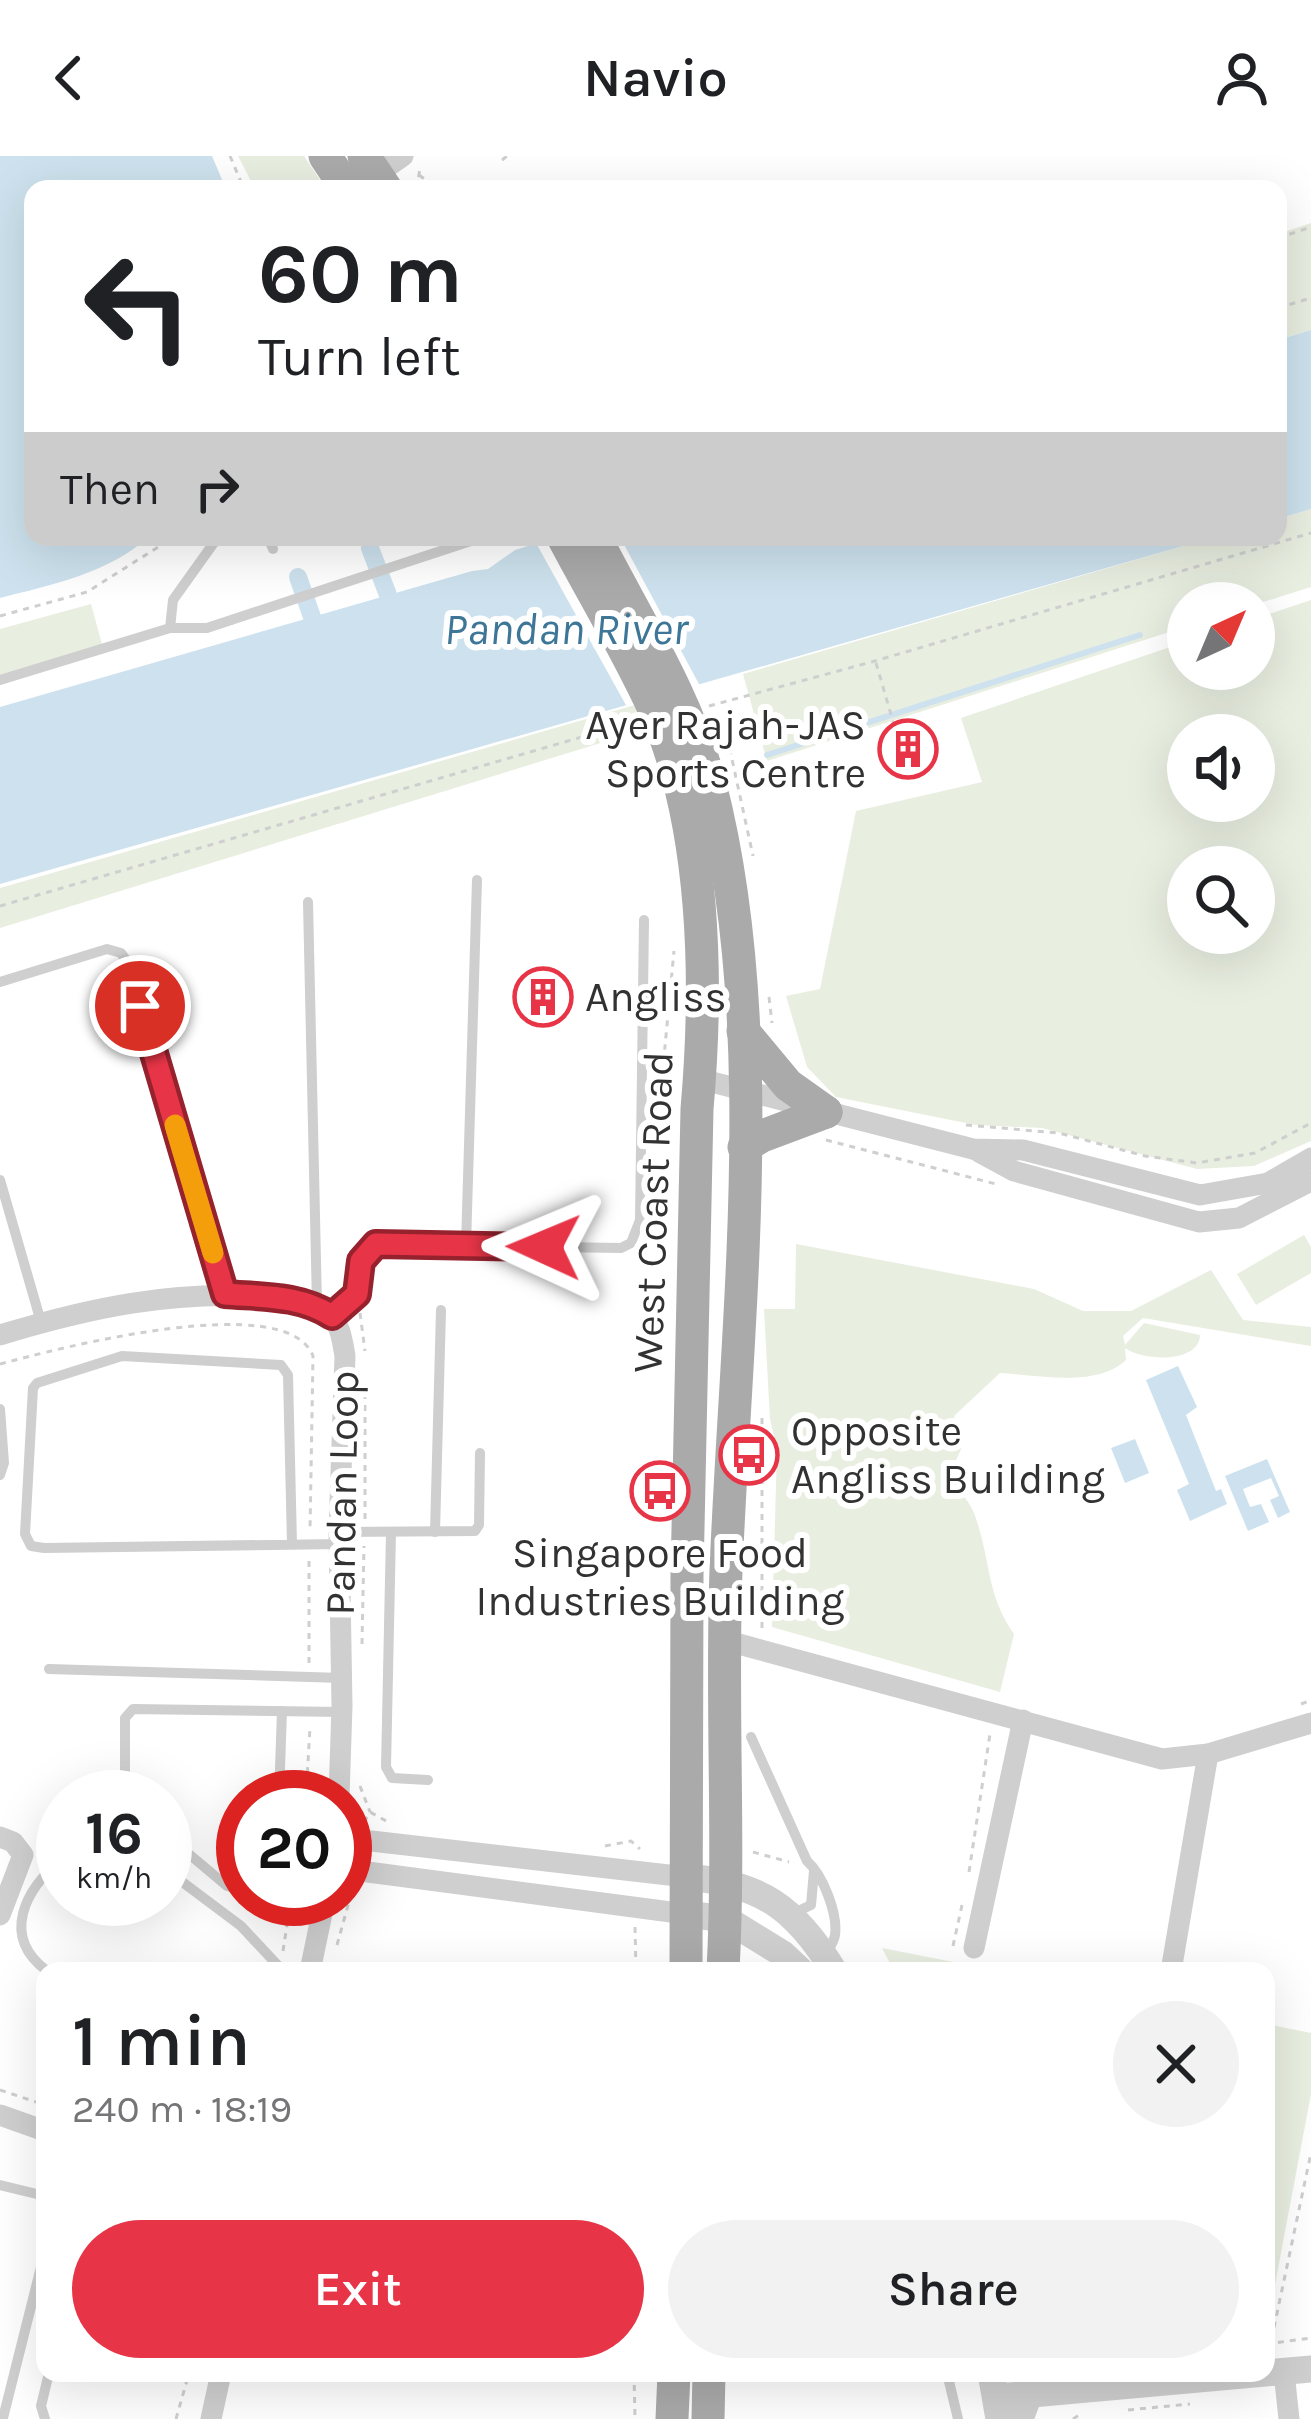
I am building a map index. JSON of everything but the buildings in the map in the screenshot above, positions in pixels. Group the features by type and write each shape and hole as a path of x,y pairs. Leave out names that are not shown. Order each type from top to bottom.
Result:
{"main road":[{"name":"West Coast Road","path":"569,546 675,711 678,776 693,842 704,1032 687,1575 686,1962"},
{"name":"West Coast Road","path":"599,546 711,785 734,891 744,1147 724,1640 736,1882 726,1919 724,1962"},
{"path":"743,1031 823,1125"},
{"path":"744,1147 762,1136 823,1125"},
{"path":"672,2419 674,2382"},
{"path":"708,2419 709,2382"}],"street":[{"path":"700,1079 744,1091 823,1125 973,1149 1023,1150 1200,1195 1268,1184 1311,1158"},
{"path":"973,1149 1014,1171 1199,1222 1239,1218 1311,1181"},
{"path":"0,1335 102,1306 173,1296 293,1299 324,1311"},
{"name":"Pandan Loop","path":"324,1311 340,1328 345,1356 339,1538 340,1770"},
{"path":"724,1640 768,1640 1162,1759 1208,1754 1303,1715"},
{"path":"974,1948 1023,1720"},
{"path":"1173,1962 1208,1754"},
{"path":"0,1838 13,1842 23,1855 0,1915"},
{"path":"372,1841 736,1882 788,1914 818,1962"},
{"path":"372,1873 726,1919 783,1954 808,1962"},
{"path":"312,1962 319,1926"},
{"path":"0,2114 36,2128"},
{"path":"1289,2419 1298,2370"},
{"path":"211,2419 219,2382"},
{"path":"996,2396 1167,2382"}],"lane":[{"path":"170,628 173,600 212,546"},
{"path":"0,680 170,628 207,628 456,546"},
{"path":"466,1245 477,880"},
{"path":"308,902 324,1311 357,1294 361,1261 371,1247 386,1243 622,1248 636,1236 644,920"},
{"path":"0,982 107,949 126,959 225,1294"},
{"path":"0,1180 41,1322"},
{"path":"435,1532 440,1310"},
{"path":"292,1544 287,1375 281,1365 122,1355 33,1388 26,1534 31,1546 309,1544 391,1532 470,1533 478,1529 480,1453"},
{"path":"0,1409 4,1463 0,1475"},
{"path":"391,1532 386,1766 392,1778 428,1780"},
{"path":"49,1669 342,1678"},
{"path":"125,1770 124,1718 133,1709 342,1712"},
{"path":"280,1770 282,1711"},
{"path":"752,1737 807,1862 829,1898 835,1936 822,1962"},
{"path":"192,1857 216,1877"},
{"path":"788,1914 812,1905 814,1868"},
{"path":"36,1879 22,1898 16,1919 17,1937 36,1962"},
{"path":"192,1890 241,1927 270,1962"},
{"path":"0,2185 36,2194"},
{"path":"3,2418 36,2287"},
{"path":"45,2419 41,2406 47,2382"},
{"path":"948,2382 958,2419"}],"path":[{"path":"366,171 402,180"},
{"path":"0,616 87,592 160,546"},
{"path":"0,906 675,711 875,662 1267,546"},
{"path":"875,662 897,736"},
{"path":"675,711 718,704"},
{"path":"659,1110 675,934"},
{"path":"958,1124 1060,1133 1145,1156 1197,1163 1256,1153 1311,1124"},
{"path":"823,1125 1004,1186"},
{"path":"0,1364 136,1332 251,1326 285,1329 301,1337 313,1356 309,1677"},
{"path":"761,1402 761,1623 768,1640"},
{"path":"761,1623 768,1640"},
{"path":"1303,1715 1311,1700"},
{"path":"307,1770 310,1712"},
{"path":"967,1884 991,1739 988,1724"},
{"path":"736,1882 746,1848"},
{"path":"962,1905 952,1946 974,1948"},
{"path":"635,1919 636,1962"},
{"path":"276,1962 285,1926"},
{"path":"335,1952 342,1926"},
{"path":"0,2090 36,2102"},
{"path":"1275,2312 1311,2153"},
{"path":"1275,2342 1311,2338"},
{"path":"176,2419 186,2382"},
{"path":"634,2382 635,2419"}],"shaded area":[{"path":"238,156 304,156 320,180 250,180"},
{"path":"1311,223 1311,330 1287,337 1287,231"},
{"path":"1311,509 1311,587 1275,598 1275,582 1167,582 1167,633 767,761 743,674 1184,546 1287,546 1287,516"},
{"path":"1311,600 1311,1141 1254,1166 1197,1169 1042,1128 976,1125 836,1097 807,1067 786,996 820,989 856,811 982,782 961,718 1167,648 1167,690 1275,690 1275,612"},
{"path":"91,604 103,648 0,680 0,629"},
{"path":"635,705 646,729 0,928 0,888"},
{"path":"1304,1235 1311,1247 1311,1273 1256,1305 1237,1274"},
{"path":"796,1244 1034,1289 1083,1311 1131,1311 1211,1270 1243,1320 1311,1327 1311,1346 1143,1318 1123,1336 1125,1345 1144,1323 1200,1335 1197,1344 1169,1357 1144,1356 1125,1348 1126,1360 1114,1369 1083,1377 1000,1373 954,1416 963,1445 951,1471 974,1513 993,1589 1014,1634 1000,1692 772,1627 777,1450 770,1419 764,1309 795,1309"},
{"path":"882,1948 953,1962 889,1962"},
{"path":"1275,2026 1311,2033 1311,2094 1275,2284"}],"water":[{"path":"0,156 212,156 222,180 24,180 24,546 137,546 97,569 0,598"},
{"path":"1311,330 1311,509 1287,516 1287,337"},
{"name":"Pandan River","path":"528,546 1183,546 0,884 0,707 488,569"},
{"path":"1178,1366 1197,1407 1186,1415 1216,1491 1221,1489 1227,1504 1190,1521 1177,1490 1189,1484 1146,1380"},
{"path":"1135,1439 1149,1473 1125,1483 1111,1448"},
{"path":"1267,1459 1290,1512 1278,1518 1270,1500 1279,1496 1271,1478 1243,1489 1250,1507 1261,1504 1269,1522 1248,1531 1225,1476"}],"pier":[{"path":"538,546 625,546 700,686 627,707"}],"waterway":[{"path":"370,548 388,595"},
{"path":"298,577 312,617"},
{"path":"767,755 1140,635"}],"slow traffic":[{"path":"175,1125 213,1253"}],"place":[{"name":"Ayer Rajah-JAS Sports Centre","path":"908,749"},
{"name":"Angliss","path":"543,997"},
{"name":"Opposite Angliss Building","path":"749,1455"},
{"name":"Singapore Food Industries Building","path":"660,1491"}],"route":[{"path":"140,1006 225,1294 293,1299 332,1316 357,1294 361,1261 376,1244 544,1247"}]}
